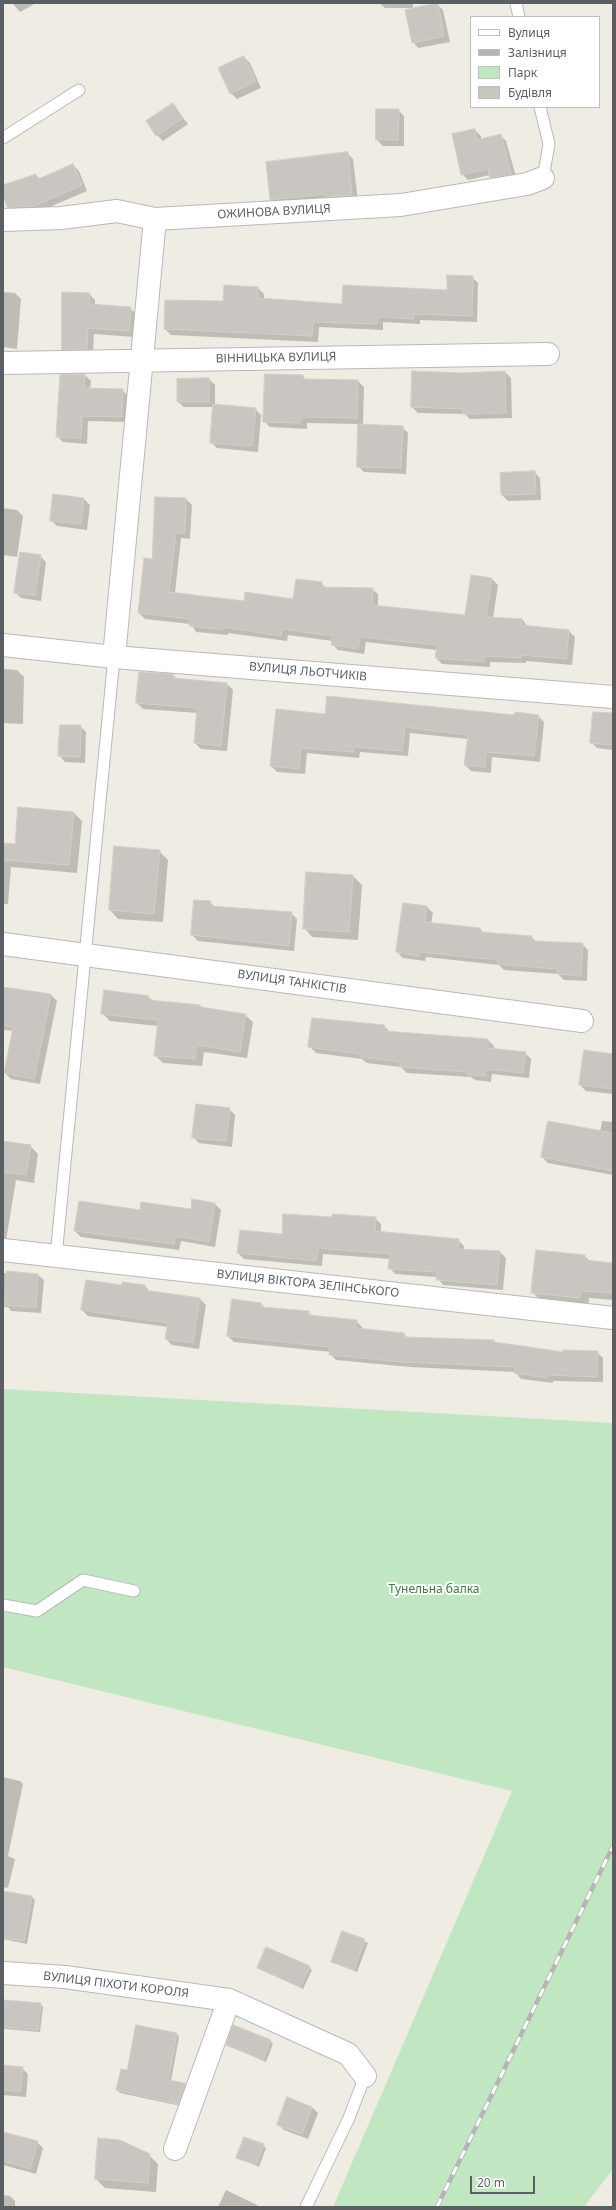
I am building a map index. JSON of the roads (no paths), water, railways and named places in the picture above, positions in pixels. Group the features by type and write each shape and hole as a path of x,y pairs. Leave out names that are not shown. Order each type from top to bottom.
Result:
{"street":[{"name":"ОЖИНОВА ВУЛИЦЯ","path":"3,220 61,218 117,211 156,219 401,205 527,184 543,178"},
{"path":"114,657 144,361 156,219"},
{"name":"ВІННИЦЬКА ВУЛИЦЯ","path":"3,363 548,354"},
{"name":"ВУЛИЦЯ ЛЬОТЧИКІВ","path":"3,645 114,657 613,697"},
{"name":"ВУЛИЦЯ ТАНКІСТІВ","path":"3,944 582,1021"},
{"name":"ВУЛИЦЯ ВІКТОРА ЗЕЛІНСЬКОГО","path":"3,1250 613,1318"},
{"name":"ВУЛИЦЯ ПІХОТИ КОРОЛЯ","path":"3,1973 65,1977 229,2000 348,2054 365,2076"},
{"path":"175,2149 229,2000"}],"lane":[{"path":"516,3 519,16"},
{"path":"3,138 79,90"},
{"path":"540,108 549,144 543,178"},
{"path":"56,1256 87,954 114,657"},
{"path":"3,1605 37,1611 83,1580 134,1591"},
{"path":"306,2207 348,2118 365,2076"}],"railway":[{"path":"437,2207 613,1846"}],"park label":[{"name":"Тунельна балка","path":"434,1590"}]}
